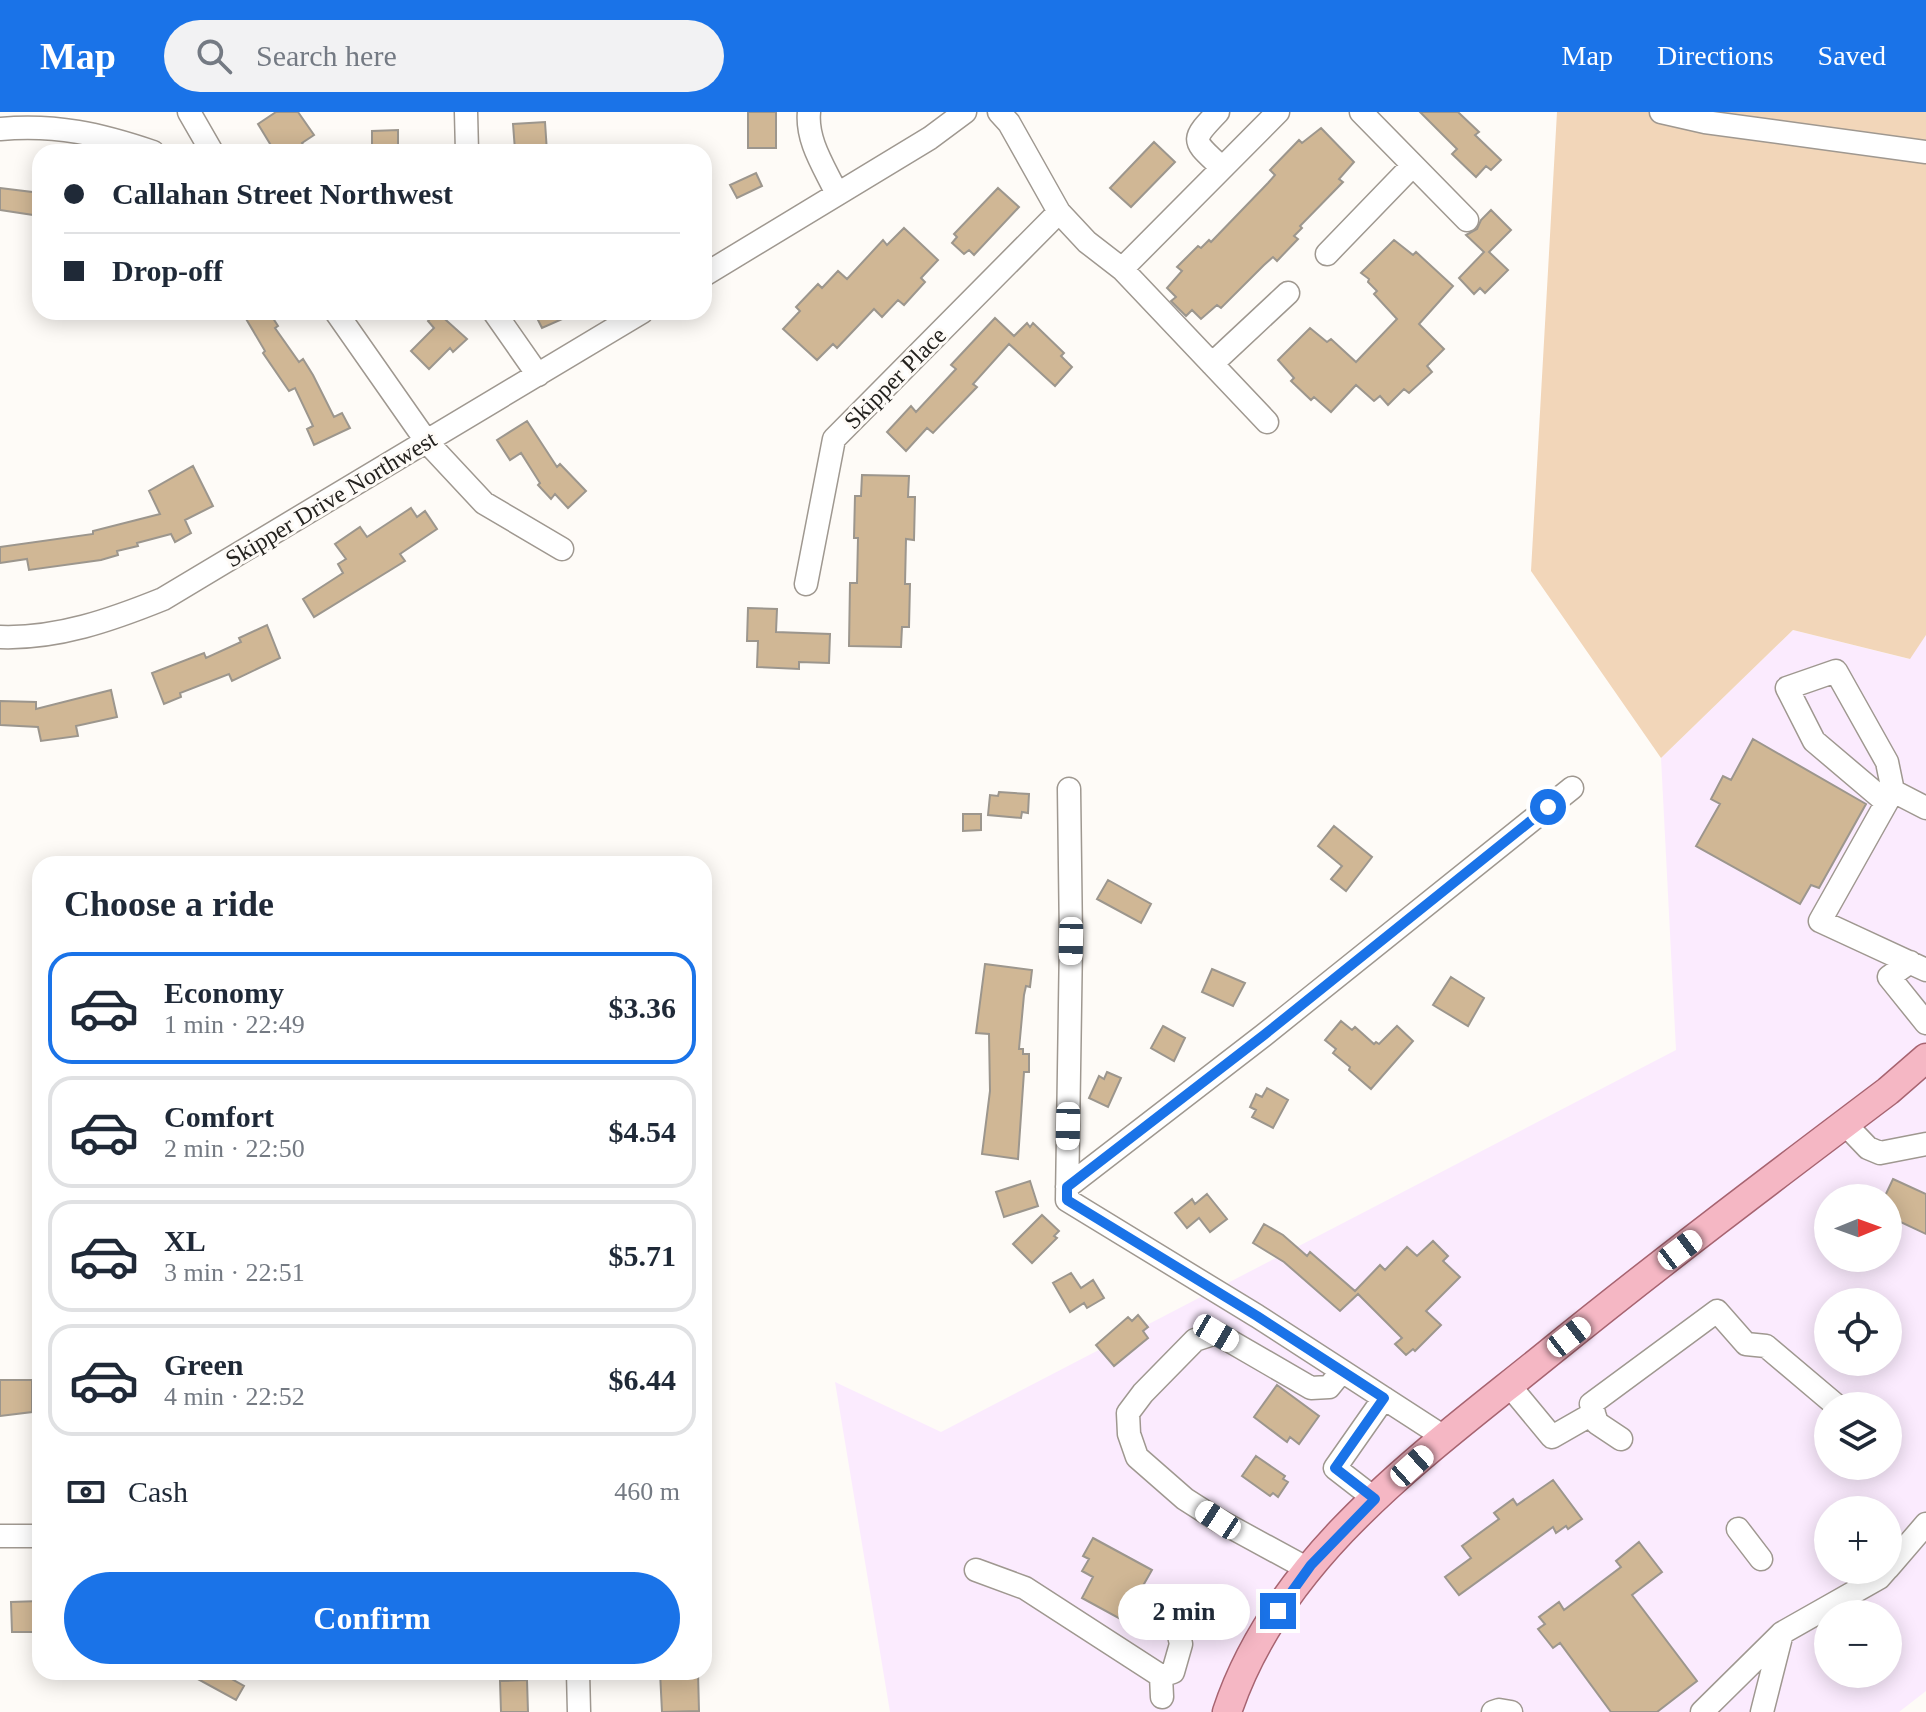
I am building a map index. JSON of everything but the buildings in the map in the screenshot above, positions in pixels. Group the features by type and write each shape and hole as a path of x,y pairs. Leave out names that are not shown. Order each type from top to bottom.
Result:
{"main road":[{"path":"1227,1712 1266,1628 1308,1569 1354,1517 1444,1437 1609,1305 1888,1091 1926,1058"},
{"path":"1888,1091 1926,1069"}],"street":[{"path":"189,112 207,144"},
{"path":"466,112 467,144"},
{"path":"809,112 808,125 818,156 837,194"},
{"path":"712,270 930,138 965,112"},
{"path":"999,112 1009,123 1059,212 1087,242 1122,269 1267,422"},
{"path":"1218,112 1198,132 1198,140 1201,148 1222,168"},
{"path":"1122,269 1278,112"},
{"path":"1361,112 1467,220"},
{"path":"1661,112 1705,122 1926,152"},
{"path":"0,129 34,126 104,135 130,144"},
{"path":"1327,254 1413,165"},
{"name":"Skipper Place","path":"806,584 834,439 1059,212"},
{"path":"1212,364 1288,293"},
{"path":"342,320 427,442 484,503 562,549"},
{"path":"500,320 538,375"},
{"name":"Skipper Drive Northwest","path":"0,637 49,634 108,621 163,599 629,320"},
{"path":"1918,966 1820,921 1889,796 1887,762 1836,671 1787,688 1814,741 1889,796 1926,808"},
{"path":"1067,1187 1277,1025 1572,788"},
{"path":"1069,789 1071,941 1067,1200 1257,1316 1444,1437"},
{"path":"1918,966 1889,977 1926,1023"},
{"path":"1845,1124 1868,1148 1880,1153 1926,1144"},
{"path":"1509,1385 1552,1437 1593,1409 1717,1311 1746,1344 1766,1346 1820,1392"},
{"path":"1308,1569 1196,1506 1137,1457 1129,1434 1128,1413 1143,1393 1195,1340 1207,1334 1216,1333 1311,1388 1329,1387 1342,1371"},
{"path":"1375,1499 1335,1468 1384,1398"},
{"path":"1593,1409 1597,1423 1621,1439"},
{"path":"1902,1552 1926,1524"},
{"path":"1738,1529 1761,1559"},
{"path":"0,1536 32,1536"},
{"path":"976,1570 1025,1588 1162,1687 1173,1672 1181,1644 1177,1627 1187,1606"},
{"path":"1702,1712 1782,1633 1868,1584"},
{"path":"1762,1712 1782,1633"},
{"path":"578,1680 579,1712"}],"shaded area":[{"path":"1557,112 1926,112 1926,635 1910,659 1793,630 1661,758 1531,571"},
{"path":"1793,630 1909,659 1926,635 1926,1691 1899,1712 890,1712 835,1382 941,1432 1676,1050 1661,758"}],"route":[{"path":"1278,1611 1311,1565 1354,1517 1375,1499 1335,1468 1384,1398 1067,1200 1067,1187 1264,1035 1548,807"}]}
